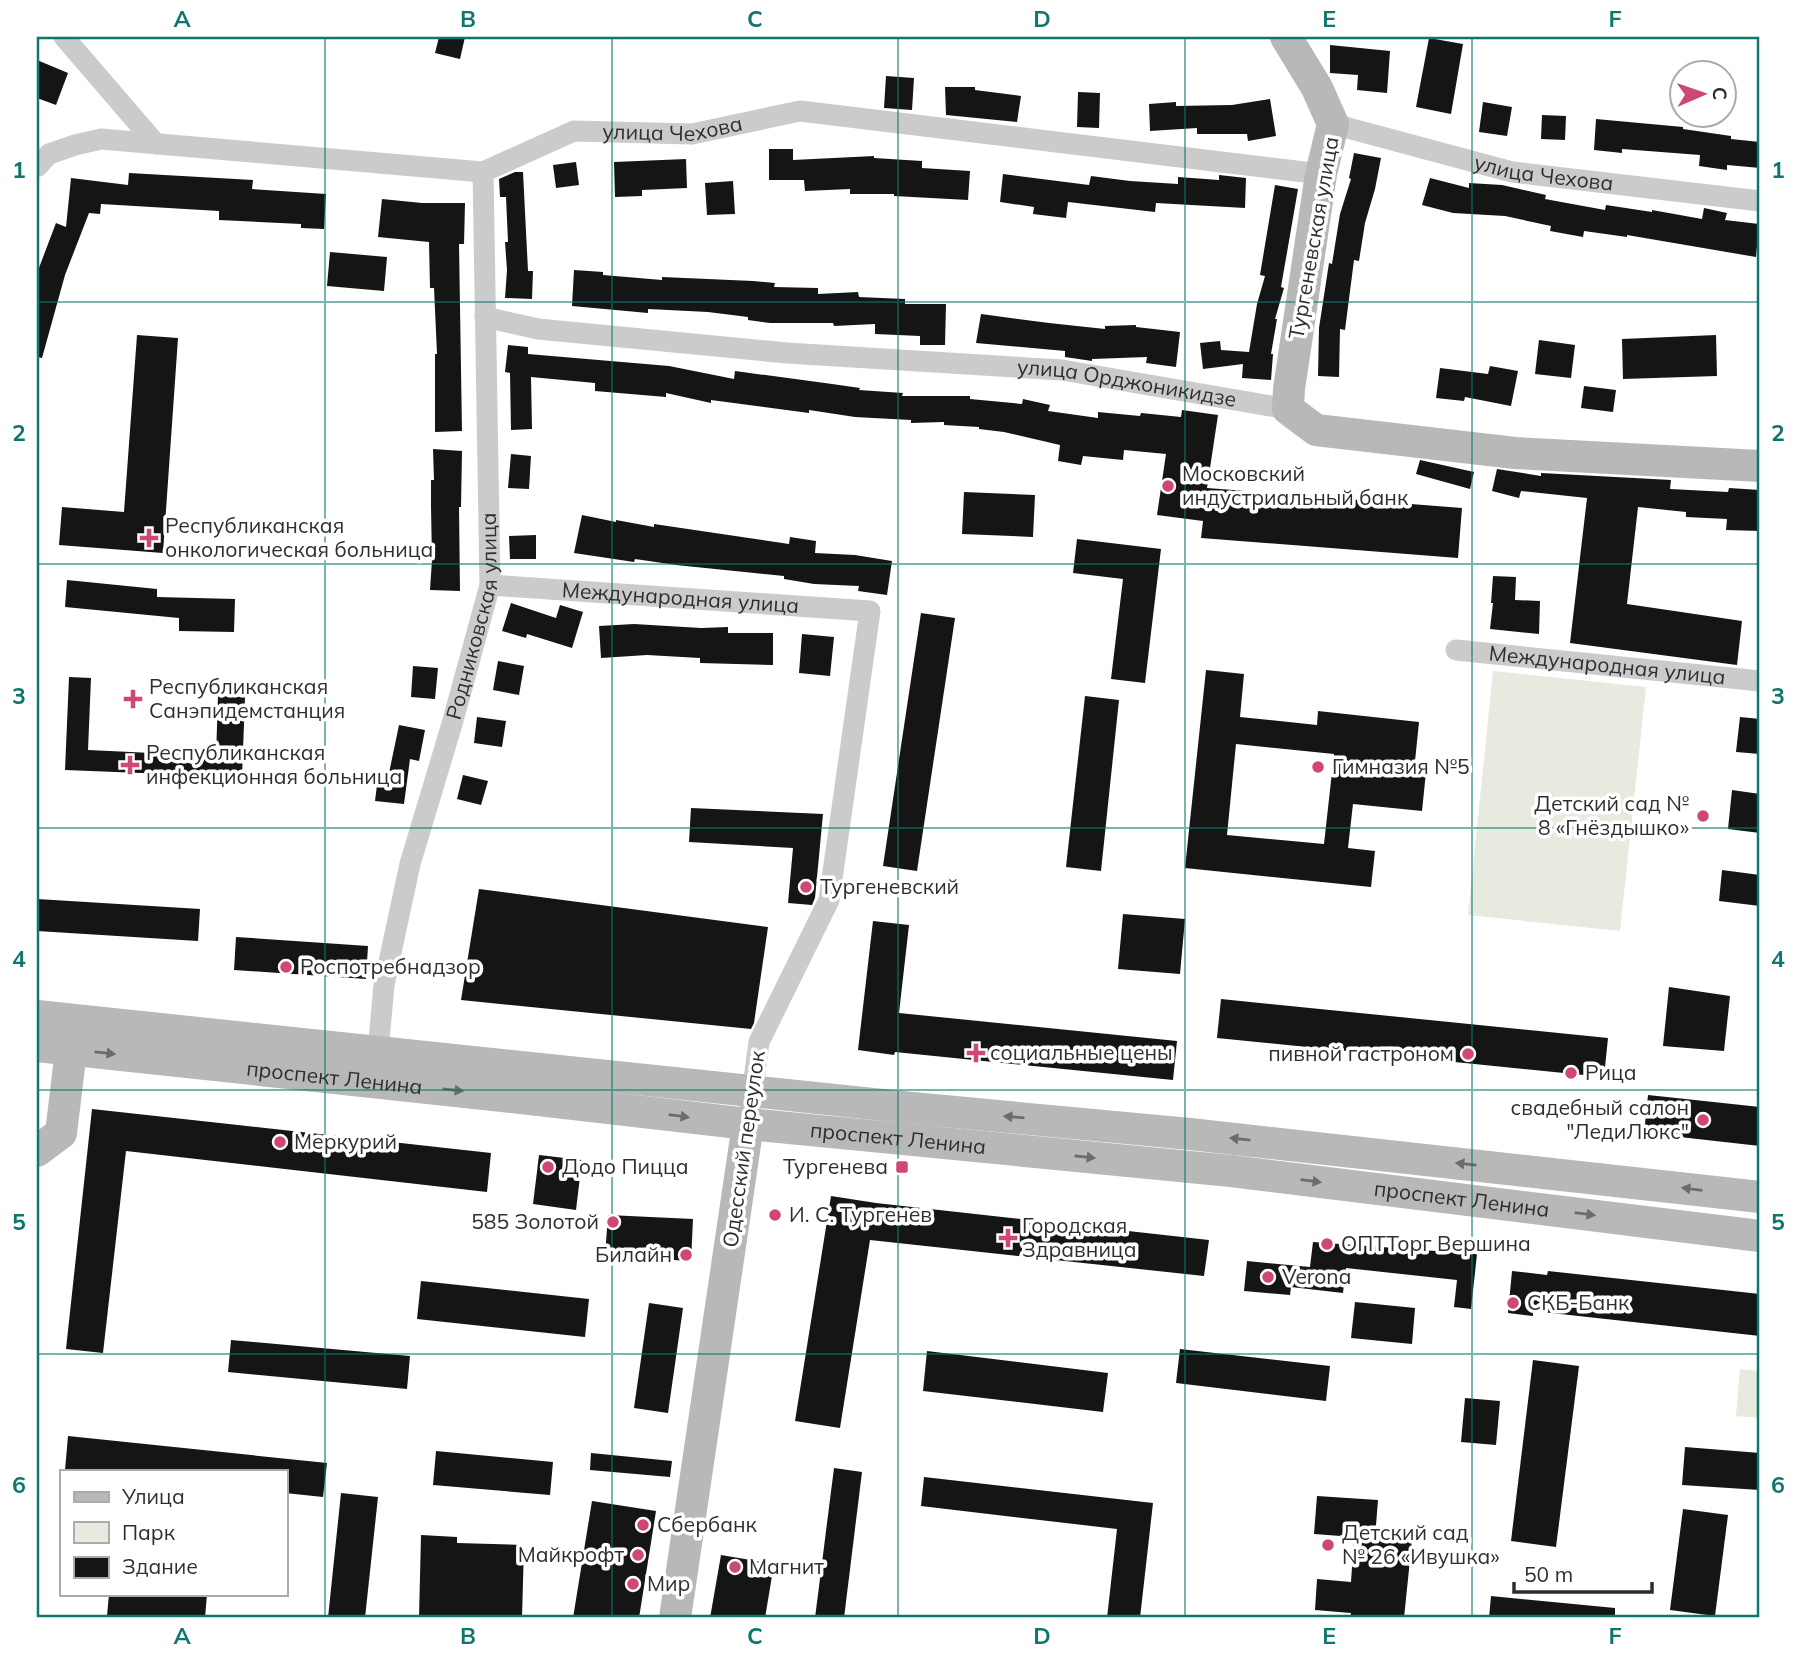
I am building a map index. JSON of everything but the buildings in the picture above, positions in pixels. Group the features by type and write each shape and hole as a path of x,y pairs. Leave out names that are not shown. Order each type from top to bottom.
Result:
{"main road":[{"name":"Тургеневская улица","path":"1286,37 1317,88 1333,124 1321,174 1288,409"},
{"name":"улица Орджоникидзе","path":"1288,409 1316,430 1529,454 1760,466"},
{"name":"проспект Ленина","path":"37,1016 752,1091 1190,1133 1760,1197"},
{"name":"проспект Ленина","path":"37,1046 748,1124 1231,1171 1760,1236"},
{"path":"37,1151 61,1133 71,1050"},
{"name":"Одесский переулок","path":"675,1618 748,1124"}],"street":[{"path":"64,37 156,144"},
{"name":"улица Чехова","path":"37,167 49,154 101,139 483,172 573,131 692,134 800,111 1321,174"},
{"name":"улица Чехова","path":"1333,124 1512,172 1760,201"},
{"name":"Родниковская улица","path":"378,1052 384,985 410,864 490,585 483,172"},
{"name":"улица Орджоникидзе","path":"485,317 538,329 787,353 1062,370 1288,409"},
{"name":"Международная улица","path":"490,585 870,611"},
{"name":"Одесский переулок","path":"748,1124 759,1042 829,900 870,611"},
{"name":"Международная улица","path":"1456,650 1760,681"}],"green space":[{"path":"1493,671 1646,687 1620,931 1468,915"},
{"path":"1740,1369 1760,1371 1760,1418 1736,1416"}],"place":[{"name":"Московский индустриальный банк","path":"1168,486"},
{"name":"Республиканская онкологическая больница","path":"149,538"},
{"name":"Республиканская Санэпидемстанция","path":"133,699"},
{"name":"Республиканская инфекционная больница","path":"130,765"},
{"name":"Гимназия №5","path":"1318,767"},
{"name":"Детский сад № 8 «Гнёздышко»","path":"1703,816"},
{"name":"Тургеневский","path":"806,887"},
{"name":"Роспотребнадзор","path":"286,967"},
{"name":"социальные цены","path":"976,1053"},
{"name":"пивной гастроном","path":"1468,1054"},
{"name":"Рица","path":"1571,1073"},
{"name":"свадебный салон \"ЛедиЛюкс\"","path":"1703,1120"},
{"name":"Меркурий","path":"280,1142"},
{"name":"Додо Пицца","path":"548,1167"},
{"name":"Тургенева","path":"902,1167"},
{"name":"И. С. Тургенев","path":"775,1215"},
{"name":"585 Золотой","path":"613,1222"},
{"name":"Городская Здравница","path":"1008,1238"},
{"name":"ОПТТорг Вершина","path":"1327,1244"},
{"name":"Билайн","path":"686,1255"},
{"name":"Verona","path":"1268,1277"},
{"name":"СКБ-Банк","path":"1513,1303"},
{"name":"Сбербанк","path":"643,1525"},
{"name":"Детский сад № 26 «Ивушка»","path":"1328,1545"},
{"name":"Майкрофт","path":"638,1555"},
{"name":"Магнит","path":"735,1567"},
{"name":"Мир","path":"633,1584"}]}
